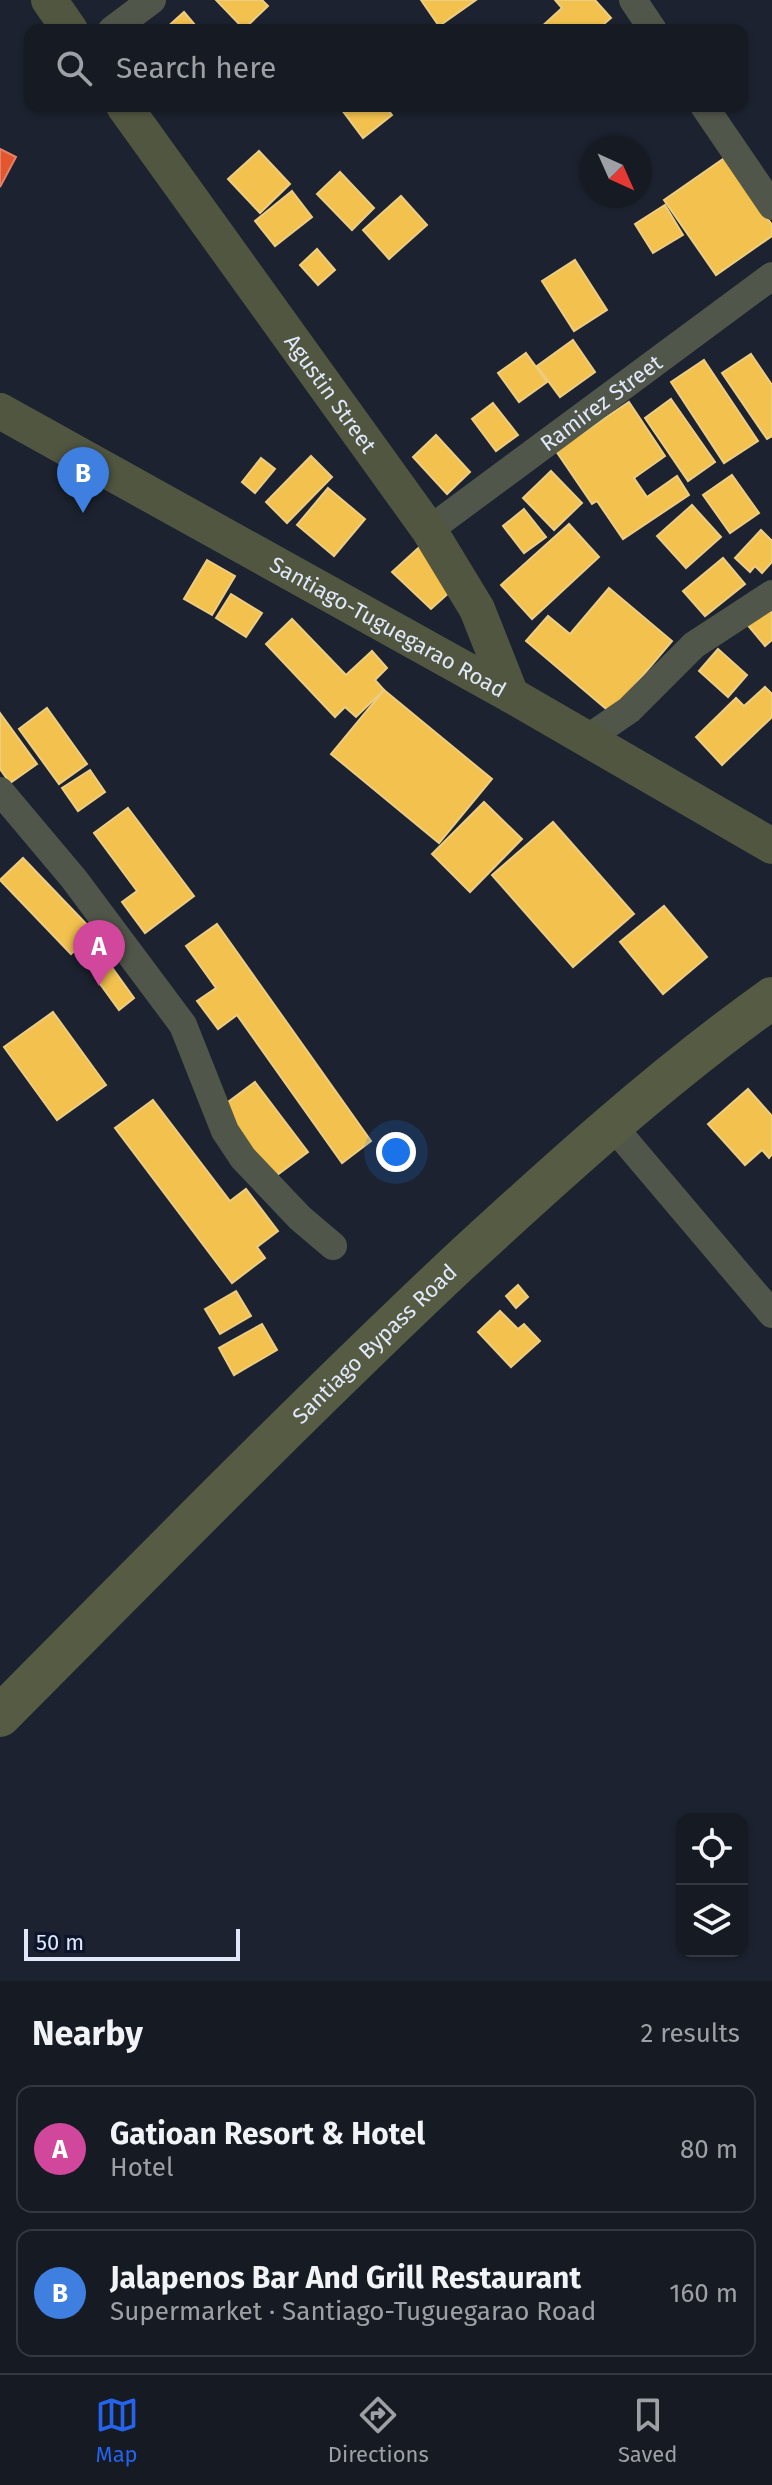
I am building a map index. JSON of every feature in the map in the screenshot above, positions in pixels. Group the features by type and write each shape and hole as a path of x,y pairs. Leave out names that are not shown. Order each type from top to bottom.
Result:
{"highway":[{"name":"Santiago Bypass Road","path":"0,1716 336,1379 611,1124 768,1011"}],"main road":[{"path":"49,0 66,24"},
{"name":"Agustin Street","path":"128,112 429,530 477,609 511,695"},
{"name":"Santiago-Tuguegarao Road","path":"0,411 588,738 772,846"}],"street":[{"path":"120,24 152,0"},
{"path":"633,0 649,24"},
{"path":"708,112 772,206"},
{"name":"Ramirez Street","path":"429,530 772,276"},
{"path":"588,738 629,710 694,645 772,594"},
{"path":"0,791 74,879 183,1025 225,1131 243,1158 300,1218 333,1246"},
{"path":"611,1124 772,1314"}],"building: Homes":[{"path":"216,0 262,0 268,6 249,24 239,24"},
{"path":"421,0 476,0 442,24 438,24"},
{"path":"555,0 595,0 611,18 604,24 545,24 562,8"},
{"path":"184,12 194,24 171,24"},
{"path":"344,112 390,112 392,115 363,138"},
{"path":"259,151 290,184 260,213 228,179"},
{"path":"726,157 772,225 772,236 716,275 664,200"},
{"path":"340,172 374,208 352,230 317,194"},
{"path":"292,191 312,217 275,246 255,221"},
{"path":"401,196 427,225 389,259 363,230"},
{"path":"665,205 683,235 653,253 635,224"},
{"path":"317,249 335,270 318,285 300,265"},
{"path":"575,260 607,310 574,331 542,281"},
{"path":"573,340 595,372 560,397 537,366"},
{"path":"526,353 547,382 519,402 498,373"},
{"path":"751,354 772,385 772,436 767,439 722,373"},
{"path":"704,360 758,441 724,463 671,382"},
{"path":"671,399 715,462 688,481 645,418"},
{"path":"629,402 665,456 634,478 647,497 677,476 689,495 623,539 597,501 592,504 556,451"},
{"path":"493,403 518,435 496,451 472,419"},
{"path":"436,435 470,472 447,494 413,457"},
{"path":"311,456 332,477 287,523 266,502"},
{"path":"261,458 275,469 255,493 242,482"},
{"path":"551,471 582,503 554,530 523,498"},
{"path":"732,475 759,513 730,533 703,495"},
{"path":"328,488 365,519 334,556 297,525"},
{"path":"692,505 721,537 686,568 657,536"},
{"path":"524,509 546,537 524,553 503,526"},
{"path":"569,524 599,557 532,619 501,585"},
{"path":"761,530 772,541 772,562 762,573 755,566 750,572 735,558"},
{"path":"425,542 461,582 431,609 392,572"},
{"path":"723,558 745,584 705,616 683,591"},
{"path":"207,560 235,576 212,615 184,599"},
{"path":"609,588 672,641 611,713 526,641 548,616 570,634"},
{"path":"231,594 262,613 246,637 216,618"},
{"path":"772,601 772,640 765,646 746,623"},
{"path":"292,619 346,675 372,651 387,668 375,680 384,690 356,717 345,707 335,717 266,644"},
{"path":"718,649 747,675 728,697 699,671"},
{"path":"765,687 772,694 772,717 722,765 696,737 736,698 744,706"},
{"path":"384,690 492,779 439,843 331,754"},
{"path":"47,708 87,764 59,784 19,729"},
{"path":"0,713 37,764 10,783 0,769"},
{"path":"90,770 105,792 78,811 62,788"},
{"path":"484,802 522,839 470,892 432,854"},
{"path":"128,808 194,896 145,933 122,902 137,891 94,833"},
{"path":"553,822 634,914 573,967 492,875"},
{"path":"23,858 94,932 71,954 0,880"},
{"path":"664,906 707,957 663,994 620,942"},
{"path":"217,924 371,1141 342,1163 237,1015 218,1029 197,1001 216,988 186,946"},
{"path":"111,966 134,998 119,1010 95,977"},
{"path":"53,1012 106,1085 57,1120 4,1047"},
{"path":"255,1082 308,1152 273,1178 220,1108"},
{"path":"748,1089 772,1116 772,1154 769,1158 762,1150 745,1165 708,1124"},
{"path":"153,1100 230,1201 246,1189 278,1231 257,1247 265,1258 232,1283 115,1128"},
{"path":"518,1285 528,1297 516,1308 506,1296"},
{"path":"236,1291 251,1316 220,1334 205,1309"},
{"path":"500,1311 518,1329 524,1324 540,1341 511,1367 478,1332"},
{"path":"262,1324 277,1350 234,1375 219,1348"}],"building: Shops":[{"path":"0,149 16,157 0,187"}],"place":[{"name":"Jalapenos Bar And Grill Restaurant","path":"83,513"},
{"name":"Gatioan Resort & Hotel","path":"99,986"}]}
